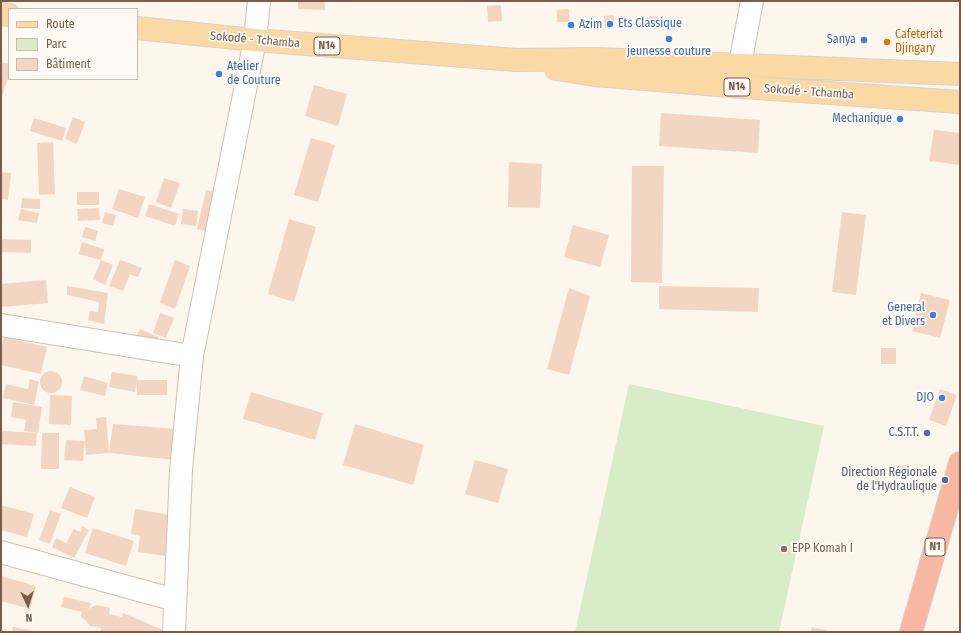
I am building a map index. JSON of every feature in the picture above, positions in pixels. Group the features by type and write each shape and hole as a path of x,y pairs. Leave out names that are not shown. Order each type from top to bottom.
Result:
{"highway":[{"name":"N1","path":"911,632 960,463"}],"main road":[{"name":"Sokodé - Tchamba","path":"138,28 255,40 516,60 596,59 960,74"},
{"name":"Sokodé - Tchamba","path":"516,60 564,71 595,75 850,96 960,102"}],"street":[{"path":"174,632 181,470 192,356 255,40 259,1"},
{"path":"740,64 752,1"},
{"path":"1,325 192,356"},
{"path":"1,552 175,600"}],"green space":[{"path":"629,384 824,426 779,632 575,632"}],"building":[{"path":"298,1 325,1 325,10 298,9"},
{"path":"501,5 502,21 488,22 487,6"},
{"path":"569,9 570,22 557,22 557,10"},
{"path":"614,15 614,28 605,28 604,16"},
{"path":"647,17 657,17 657,29 647,29"},
{"path":"1,62 8,64 8,78 1,100"},
{"path":"314,85 347,94 338,126 305,116"},
{"path":"661,113 760,120 758,153 659,146"},
{"path":"73,117 85,122 77,144 65,139"},
{"path":"34,118 66,128 62,141 30,131"},
{"path":"934,130 960,133 960,165 929,161"},
{"path":"311,138 335,145 318,202 294,195"},
{"path":"53,142 55,194 39,195 37,143"},
{"path":"509,162 542,164 540,208 508,207"},
{"path":"632,166 664,166 662,283 631,282"},
{"path":"1,172 11,173 8,200 1,199"},
{"path":"164,178 180,183 171,208 156,202"},
{"path":"119,189 145,197 138,218 112,209"},
{"path":"206,190 218,192 210,232 197,229"},
{"path":"77,192 99,192 99,205 77,205"},
{"path":"22,198 40,199 40,209 21,208"},
{"path":"149,204 179,214 175,226 145,216"},
{"path":"99,208 100,220 78,221 77,209"},
{"path":"21,209 39,213 37,223 18,220"},
{"path":"183,209 198,211 196,226 181,224"},
{"path":"105,212 116,215 113,226 102,223"},
{"path":"842,212 866,215 856,295 832,292"},
{"path":"289,219 316,227 294,302 268,294"},
{"path":"573,225 609,235 600,267 564,257"},
{"path":"85,227 98,231 95,241 82,237"},
{"path":"1,239 31,240 31,253 1,252"},
{"path":"82,242 104,249 101,260 79,254"},
{"path":"101,260 113,265 105,285 93,279"},
{"path":"120,260 142,268 138,277 130,274 123,291 109,286"},
{"path":"175,260 190,266 175,309 160,303"},
{"path":"46,280 48,303 2,307 1,284"},
{"path":"67,286 108,293 104,324 88,320 90,311 98,312 99,302 67,295"},
{"path":"659,286 759,288 758,312 659,309"},
{"path":"569,288 590,296 569,375 547,369"},
{"path":"921,293 950,300 940,338 912,331"},
{"path":"160,313 174,318 166,338 153,333"},
{"path":"140,329 159,337 155,344 136,336"},
{"path":"4,337 47,347 41,374 1,365 1,349"},
{"path":"881,348 896,348 896,364 881,364"},
{"path":"51,371 59,374 62,382 59,390 51,393 43,390 40,382 43,374"},
{"path":"112,372 138,376 135,392 109,387"},
{"path":"84,376 108,383 105,396 80,390"},
{"path":"30,379 39,382 34,405 3,398 6,384 28,389"},
{"path":"137,380 167,380 167,395 137,395"},
{"path":"940,389 957,395 946,426 929,420"},
{"path":"251,392 323,413 315,440 243,419"},
{"path":"50,395 72,396 71,425 49,424"},
{"path":"13,402 42,407 38,433 24,431 26,420 11,417"},
{"path":"106,417 109,453 86,455 84,430 97,429 96,418"},
{"path":"113,424 178,429 176,460 109,453"},
{"path":"355,424 424,445 413,485 343,465"},
{"path":"2,431 37,433 36,446 1,444"},
{"path":"42,433 59,433 59,469 41,469"},
{"path":"66,440 85,441 83,461 64,460"},
{"path":"475,460 508,469 498,503 465,494"},
{"path":"70,487 95,497 87,518 61,508"},
{"path":"1,505 34,514 27,537 1,530"},
{"path":"135,509 171,515 165,556 138,552 140,536 131,534"},
{"path":"50,510 61,514 50,544 39,540"},
{"path":"82,526 89,530 74,558 52,547 56,538 66,543 74,529 81,532"},
{"path":"93,528 134,541 126,566 85,553"},
{"path":"1,576 36,586 30,609 1,601"},
{"path":"64,597 91,603 89,609 96,605 110,608 109,614 122,617 123,613 168,632 100,632 101,628 90,626 81,617 82,612 61,607"},
{"path":"13,627 34,631 34,632 12,632"},
{"path":"812,627 829,631 829,632 811,632"}],"place":[{"name":"Ets Classique","path":"610,24"},
{"name":"Azim","path":"571,25"},
{"name":"jeunesse couture","path":"669,39"},
{"name":"Sanya","path":"864,40"},
{"name":"Cafeteriat Djingary","path":"887,42"},
{"name":"Atelier de Couture","path":"219,74"},
{"name":"Mechanique","path":"900,119"},
{"name":"General et Divers","path":"933,315"},
{"name":"DJO","path":"942,398"},
{"name":"C.S.T.T.","path":"927,433"},
{"name":"Direction Régionale de l'Hydraulique","path":"945,480"},
{"name":"EPP Komah I","path":"784,549"}]}
